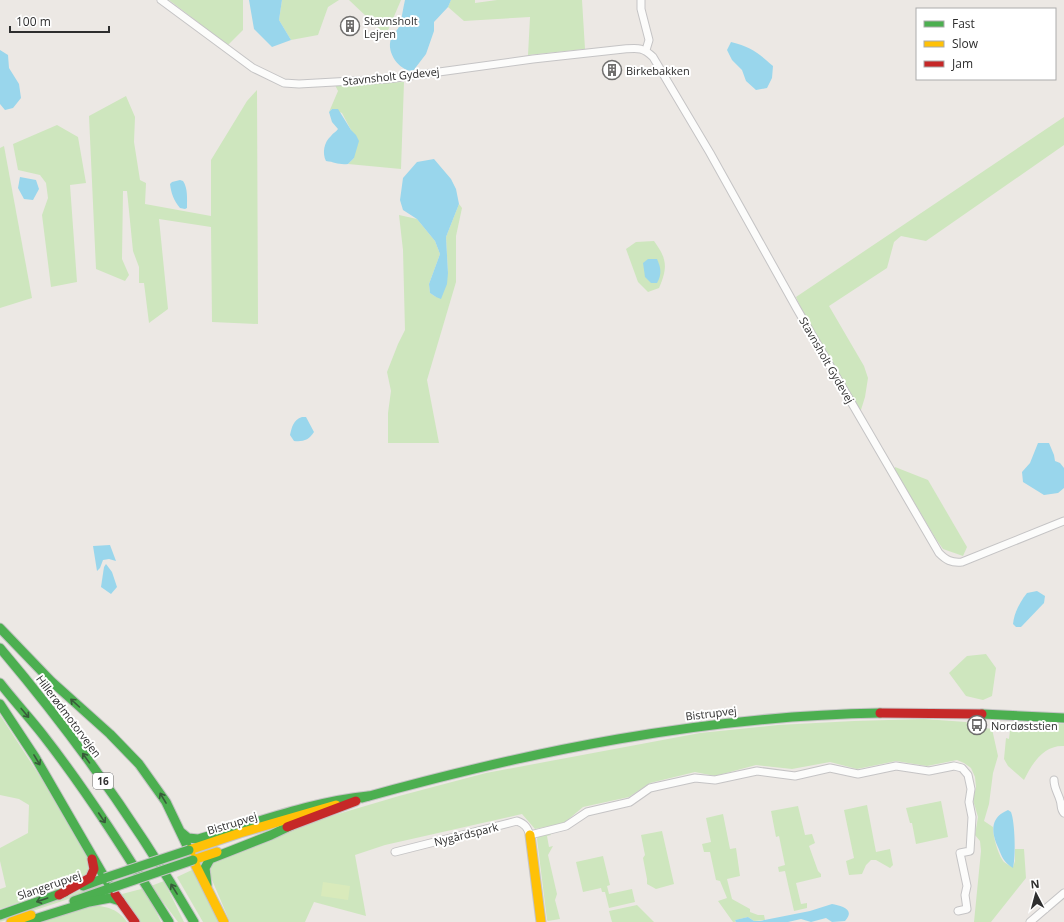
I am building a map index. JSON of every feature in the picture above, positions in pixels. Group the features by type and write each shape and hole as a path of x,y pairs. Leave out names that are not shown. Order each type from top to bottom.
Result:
{"main road":[{"path":"0,628 67,696 120,743 132,756 157,789 182,833 193,860 207,885 224,922"},
{"name":"Hillerødmotorvejen","path":"0,648 59,721 114,796 151,851 194,922"},
{"name":"16","path":"0,683 42,735 94,806 169,922"},
{"path":"0,704 35,757 111,888 135,922"},
{"name":"Bistrupvej","path":"105,878 240,833 418,781 557,749 641,734 789,717 926,712 1064,718"},
{"path":"182,833 188,838 198,839 344,798 368,796"},
{"name":"Bistrupvej","path":"111,888 292,825 368,796"},
{"path":"207,885 205,869 206,864 210,859 217,855 272,835 292,825"},
{"path":"530,836 541,922"},
{"path":"59,894 90,878 94,869 92,856"},
{"name":"Slangerupvej","path":"0,915 105,878"},
{"name":"Slangerupvej","path":"11,922 111,888"},
{"path":"25,922 102,899 110,898 120,901"}],"street":[{"name":"Stavnsholt Gydevej","path":"161,0 253,68 284,83 299,84 388,79 594,52 636,48 646,50 653,57 710,153 796,309 939,553 946,560 953,563 962,562 1064,521"},
{"path":"641,0 641,9 649,40 646,50"},
{"path":"530,836 566,826 587,812 630,802 650,788 695,778 715,780 757,771 795,776 830,768 858,774 896,766 929,771 954,766 962,768 968,775 971,789 969,802 972,817 970,851 960,853 966,886 965,895 967,909 958,911"},
{"path":"1054,780 1054,788 1060,800 1061,810 1064,813"},
{"name":"Nygårdspark","path":"395,852 517,821 523,823 528,828 530,836"},
{"path":"1034,921 1064,894"}],"green space":[{"path":"169,0 243,0 243,30 228,45"},
{"path":"282,0 339,0 328,7 318,35 291,40 279,20"},
{"path":"349,0 401,0 386,35"},
{"path":"451,0 475,0 475,3 497,0 582,0 585,49 528,55 530,17 464,21 448,7"},
{"path":"404,82 401,169 348,164 354,158 351,130 342,113 332,109 329,112 338,91 335,85"},
{"path":"257,90 258,324 212,322 211,227 159,219 168,309 149,323 144,283 139,283 139,267 133,251 127,191 123,191 122,259 129,275 125,281 96,269 89,116 126,96 135,117 134,142 140,180 146,183 145,204 211,216 211,160 247,101"},
{"path":"1064,117 1064,145 926,241 901,236 894,242 887,268 829,306 864,366 868,378 865,397 860,413 808,324 796,297"},
{"path":"57,125 78,137 86,183 70,185 77,282 51,287 42,215 48,198 46,183 40,175 18,170 13,144"},
{"path":"4,146 32,298 0,308 0,148"},
{"path":"459,204 462,208 456,236 456,282 427,380 439,443 388,443 388,413 391,391 387,372 405,330 403,250 399,215 417,219 435,241 440,254 429,284 430,293 436,297 448,273 446,237"},
{"path":"654,241 664,258 665,269 659,288 648,292 638,282 626,249 636,242"},
{"path":"895,467 928,480 967,547 963,556 943,549 895,470"},
{"path":"986,654 996,668 992,696 983,700 966,696 949,673 967,656"},
{"path":"0,715 41,778 88,859 89,869 82,881 0,909 0,889 6,887 0,861 0,848 28,833 29,805 19,799 0,795"},
{"path":"924,719 966,722 978,727 992,729 998,756 993,773 989,804 984,821 993,827 996,845 1004,862 1013,867 1015,861 1015,849 1024,849 1026,878 991,922 974,922 981,851 980,841 975,835 978,817 973,800 976,787 975,777 971,768 957,760 927,766 896,761 857,769 830,762 792,769 756,765 715,776 695,772 650,783 629,797 583,807 564,823 535,829 522,814 385,845 355,855 366,916 314,902 305,922 230,922 209,873 214,860 311,822 399,796 486,773 700,733 778,725"},
{"path":"1011,722 1064,724 1064,746 1044,752 1035,762 1024,780 1008,766 1004,759 1006,738 1009,739"},
{"path":"941,801 948,837 916,844 912,823 910,823 906,808"},
{"path":"867,805 876,852 890,849 893,865 890,868 876,860 871,860 866,865 862,874 849,875 846,861 854,858 844,810"},
{"path":"798,806 805,835 812,834 815,843 809,846 821,877 796,883 801,904 807,903 807,908 794,911 785,871 779,872 778,867 785,865 779,836 776,837 771,811"},
{"path":"723,814 730,849 736,848 740,876 727,879 732,899 750,909 750,912 758,915 764,915 765,920 754,921 748,917 735,920 736,922 733,922 718,901 727,898 720,881 716,880 710,852 704,852 702,844 711,842 706,818"},
{"path":"662,831 674,884 656,889 647,884 643,858 645,855 641,835"},
{"path":"550,833 551,835 547,836 549,847 553,846 548,855 557,894 555,900 560,919 548,921 537,839 538,836"},
{"path":"603,856 610,885 607,886 609,894 632,889 635,902 609,908 605,892 602,892 601,888 583,892 576,862"},
{"path":"194,869 219,922 203,922 177,877"},
{"path":"164,881 184,922 178,922 151,886"},
{"path":"323,882 350,886 348,900 321,896"},
{"path":"101,883 104,884 104,887 0,922 0,918"},
{"path":"145,888 161,922 138,922 124,902 122,894"},
{"path":"93,905 116,911 127,922 40,922"},
{"path":"637,905 654,922 612,922 609,911"}],"water":[{"path":"249,0 282,0 279,20 291,40 272,47 254,29"},
{"path":"405,0 451,0 448,7 434,22 434,31 426,54 413,71 403,68 395,60 390,49 391,39 400,25"},
{"path":"731,42 754,51 773,66 772,78 767,88 756,90 746,81 742,70 732,60 727,50"},
{"path":"0,50 8,55 9,68 19,84 21,98 13,108 5,110 0,104"},
{"path":"332,109 338,109 359,141 354,158 348,164 339,164 326,161 325,158 325,144 338,129 332,122 329,112"},
{"path":"434,159 451,179 456,189 459,204 446,237 448,273 447,284 441,299 430,293 429,284 440,254 435,241 417,219 403,210 400,200 403,178 417,162"},
{"path":"20,177 36,180 39,189 33,200 24,199 18,188"},
{"path":"180,180 185,184 187,208 185,209 180,208 173,197 170,187 172,182"},
{"path":"648,259 657,259 660,274 657,283 651,283 645,277 643,263"},
{"path":"306,417 314,432 306,440 294,441 290,435 292,427 299,418"},
{"path":"1038,443 1049,443 1055,461 1060,463 1064,468 1064,488 1058,493 1044,495 1023,482 1022,472 1030,463"},
{"path":"110,545 116,561 109,559 103,560 97,571 93,546"},
{"path":"106,564 112,572 117,587 111,594 101,587 104,567"},
{"path":"1037,591 1045,596 1044,603 1021,627 1016,627 1013,624 1020,604 1027,593"},
{"path":"1008,810 1011,812 1014,831 1015,856 1013,868 1004,861 995,839 993,829 995,820 998,816"},
{"path":"832,904 843,907 848,911 849,914 845,921 832,922 826,918 811,922 801,919 788,922 736,922 735,920 748,917 754,921 760,921 810,911"}],"traffic: fast":[{"path":"0,628 51,681 110,734 139,764 166,802 189,850"},
{"path":"0,648 53,713 103,780 150,850 194,922"},
{"path":"0,683 43,735 93,803 169,922"},
{"path":"0,704 35,757 105,878"},
{"path":"362,798 489,765 618,739 749,721 880,713"},
{"path":"982,714 1064,718"},
{"path":"182,833 188,838 198,839 303,808 368,796"},
{"path":"207,885 205,868 210,859 292,825"},
{"path":"105,878 189,850"},
{"path":"111,888 193,860"},
{"path":"74,901 111,888 105,878 83,886"},
{"path":"0,915 65,892"},
{"path":"25,922 89,902 110,898 120,901"}],"traffic: slow":[{"path":"217,852 193,860 189,850 240,833 336,805"},
{"path":"530,835 541,922"},
{"path":"193,860 224,922"},
{"path":"11,922 31,915"}],"traffic: jam":[{"path":"880,713 982,714"},
{"path":"287,827 356,801"},
{"path":"59,895 90,878 94,869 92,859"},
{"path":"115,894 135,922"}],"place":[{"name":"Stavnsholt Lejren","path":"350,26"},
{"name":"Birkebakken","path":"612,70"},
{"name":"Nordøststien","path":"977,725"}]}
